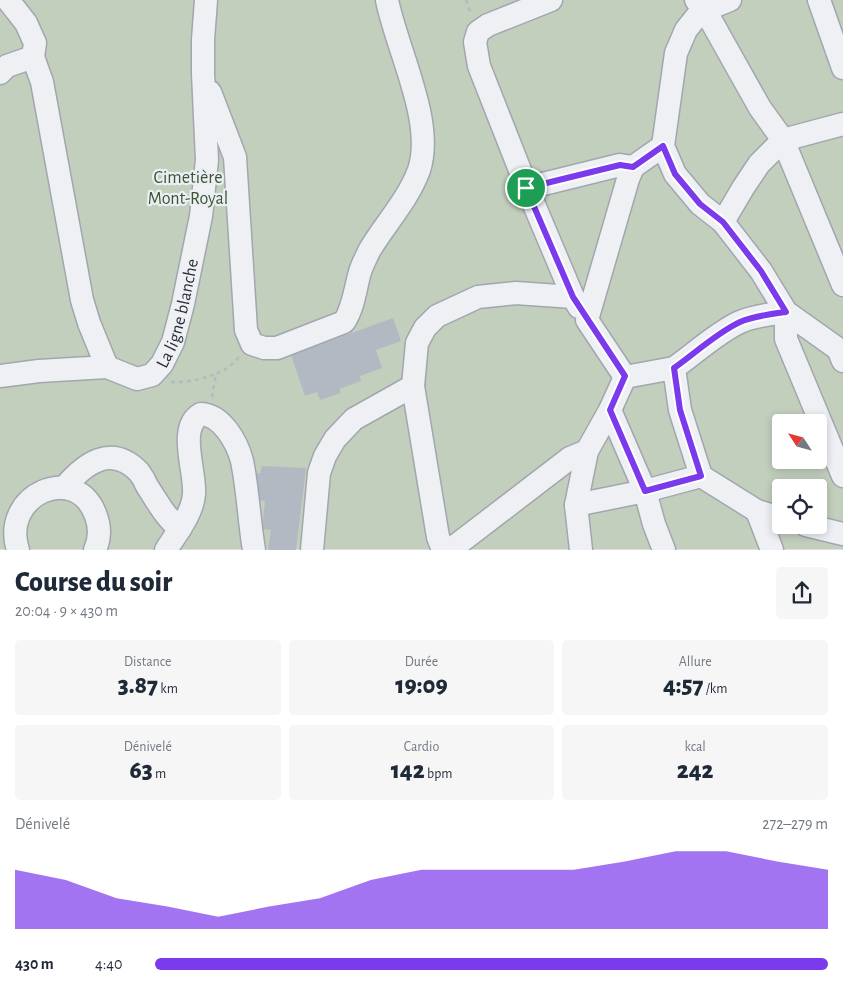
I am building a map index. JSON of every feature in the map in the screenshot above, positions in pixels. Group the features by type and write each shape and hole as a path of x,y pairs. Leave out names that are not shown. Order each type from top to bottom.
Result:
{"lane":[{"path":"0,376 39,371 106,367 82,300 42,82 33,57 35,43 20,14 8,0"},
{"name":"La ligne blanche","path":"106,367 136,379 152,376 162,364 173,342 183,304 201,216 207,160 203,73 206,0"},
{"path":"203,73 235,157 246,330 252,344 264,348 277,348 344,322 351,312 360,269 384,226 412,187 419,169 423,146 422,123 387,0"},
{"path":"551,0 488,25 478,32 475,42 479,66 526,188 573,297 625,376"},
{"path":"701,5 730,0"},
{"path":"818,0 843,68"},
{"path":"701,5 760,108 783,140 843,285"},
{"path":"701,5 697,16 686,30 676,53 663,146 675,174 700,204 723,222 761,271 786,312 841,349"},
{"path":"0,73 7,66 33,57"},
{"path":"723,222 742,188 760,164 783,140 843,124"},
{"path":"587,320 633,167 663,146"},
{"path":"526,188 620,165 633,167"},
{"path":"443,550 438,536 413,386 417,343 425,328 437,316 478,297 516,293 573,297"},
{"path":"625,376 674,368 731,326 769,314 786,312"},
{"path":"786,312 786,339 843,476"},
{"path":"674,368 680,410 701,476 757,511 772,515"},
{"path":"581,550 576,505 587,450 610,410 625,376"},
{"path":"312,550 319,473 325,456 335,439 354,419 413,386"},
{"path":"610,410 645,491 654,524 664,550"},
{"path":"166,550 187,516 194,495 189,435 192,421 196,416 206,414 219,422 232,436 242,460 254,550"},
{"path":"450,550 570,458 587,450"},
{"path":"64,488 77,472 94,460 111,457 124,462 139,472 170,520 180,529"},
{"path":"576,505 645,491 701,476"},
{"path":"18,550 7,526 25,501 36,492 50,488 64,488 76,492 87,500 94,510 99,522 99,535 95,550"},
{"path":"757,511 772,550"},
{"path":"827,530 843,534"},
{"path":"829,550 843,542"}],"path":[{"path":"152,376 163,381 182,382 199,380 228,368 252,344"},
{"path":"206,414 213,394 216,374"}],"green space":[{"name":"Cimetière Mont-Royal","path":"0,0 843,0 843,549 0,549"}],"building":[{"path":"393,318 401,341 376,350 382,368 360,376 361,381 339,389 341,393 320,400 317,392 305,396 291,355"},
{"path":"262,466 306,468 296,550 268,550 271,530 262,529 265,501 258,500 259,488 253,487 255,472 260,474"}],"route":[{"path":"663,146 675,174 700,204 723,222 761,271 777,296 786,312 769,314 731,326 674,368 680,410 701,476 645,491 610,410 625,376 573,297 526,188 620,165 633,167 663,146"}]}
